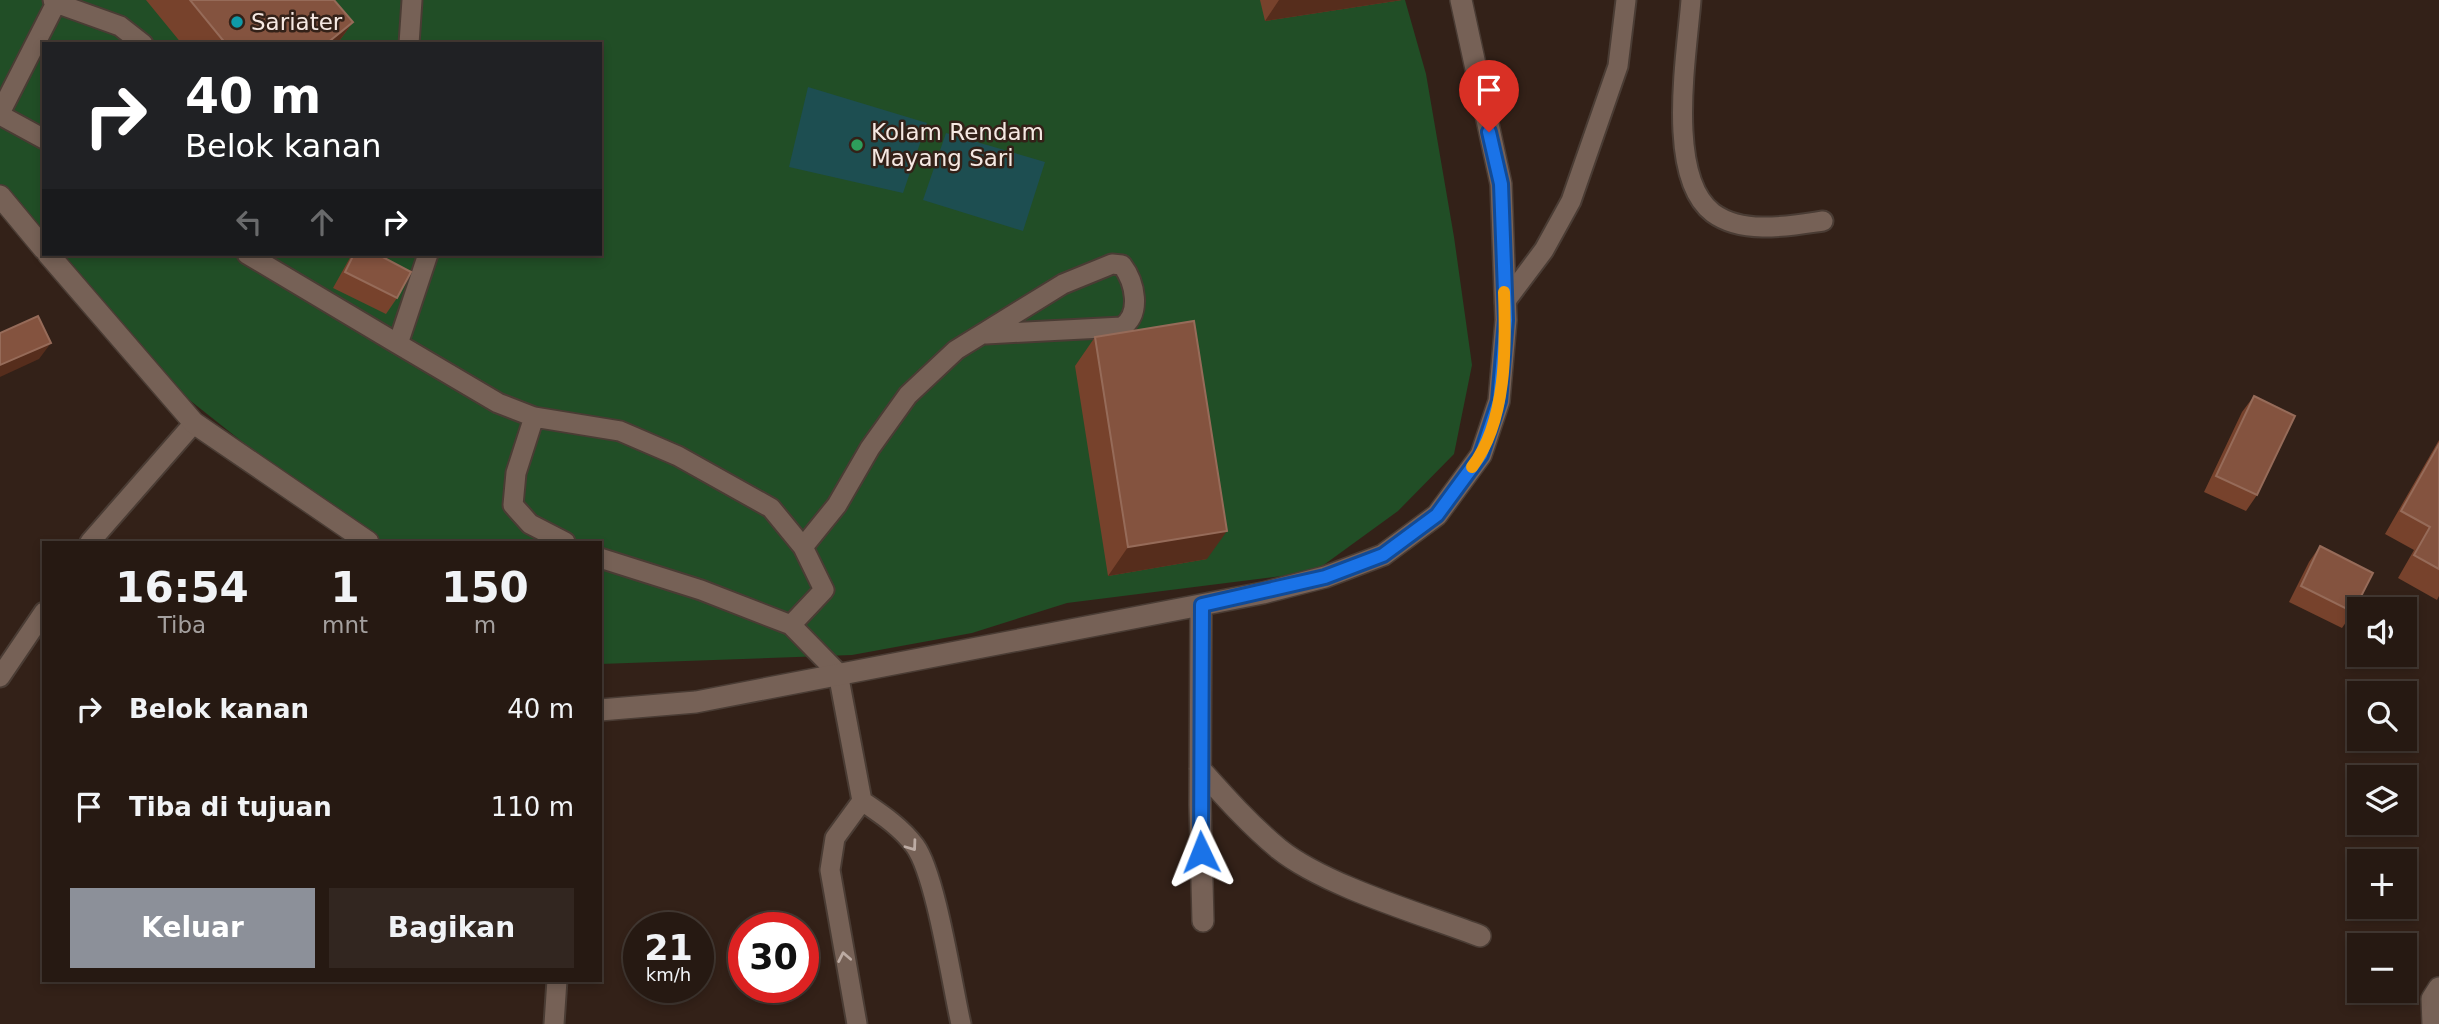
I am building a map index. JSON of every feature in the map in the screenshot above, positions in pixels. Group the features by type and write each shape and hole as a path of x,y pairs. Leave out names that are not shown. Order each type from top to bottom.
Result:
{"street":[{"path":"602,710 696,702 1202,605 1325,577 1383,555 1437,515 1481,455 1499,401 1505,302 1501,184 1461,0"},
{"path":"0,196 42,247"},
{"path":"50,256 194,423 367,541"},
{"path":"1202,605 1200,769 1203,921"},
{"path":"1200,769 1240,812 1281,850 1328,877 1480,936"},
{"path":"2433,1024 2432,999 2439,988"}],"lane":[{"path":"410,42 412,0"},
{"path":"1505,302 1544,250 1571,201 1618,66 1626,0"},
{"path":"1690,0 1682,117 1685,164 1696,190 1712,213 1741,225 1779,227 1823,222"},
{"path":"42,138 0,114 55,2 120,26 141,42"},
{"path":"250,256 498,403 534,417 620,431 678,456 771,508 803,547 824,590 791,625"},
{"path":"398,344 427,256"},
{"path":"803,547 836,505 870,448 908,395 956,350 1075,279 1112,264 1122,265 1130,275 1135,311 1132,321 1122,327 986,334"},
{"path":"534,417 516,473 513,505 530,524 563,541"},
{"path":"91,541 194,423"},
{"path":"602,559 701,590 791,625 838,673 862,801 893,823 916,848 928,875 961,1024"},
{"path":"0,677 42,615"},
{"path":"857,1024 830,870 835,838 862,801"},
{"path":"554,1024 557,982"}],"green space":[{"path":"0,0 1405,0 1426,74 1454,237 1472,365 1454,454 1398,511 1314,572 1067,603 972,633 852,655 602,664 602,541 368,541 173,387 52,256 602,256 602,42 42,42 42,244 0,199"}],"water":[{"name":"Kolam Rendam Mayang Sari","path":"808,87 927,123 903,193 789,167"},
{"path":"946,133 1045,162 1023,231 923,200"}],"building":[{"name":"Sariater","path":"190,0 334,0 353,22 328,42 224,42"},
{"path":"353,256 381,256 411,272 397,298 345,272"},
{"path":"38,316 51,343 0,365 0,333"},
{"path":"1194,321 1227,531 1128,547 1095,337"},
{"path":"2254,396 2295,416 2257,495 2216,476"},
{"path":"2439,444 2439,569 2414,555 2430,527 2401,511"},
{"path":"2320,546 2373,573 2361,597 2347,597 2347,609 2301,586"}],"slow traffic":[{"path":"1472,467 1481,455 1499,401 1506,320 1504,292"}],"place":[{"name":"Sariater","path":"237,22"},
{"name":"Kolam Rendam Mayang Sari","path":"857,145"}],"route":[{"path":"1201,852 1202,605 1325,577 1383,555 1437,515 1481,455 1499,401 1506,320 1501,184 1489,132"}]}
